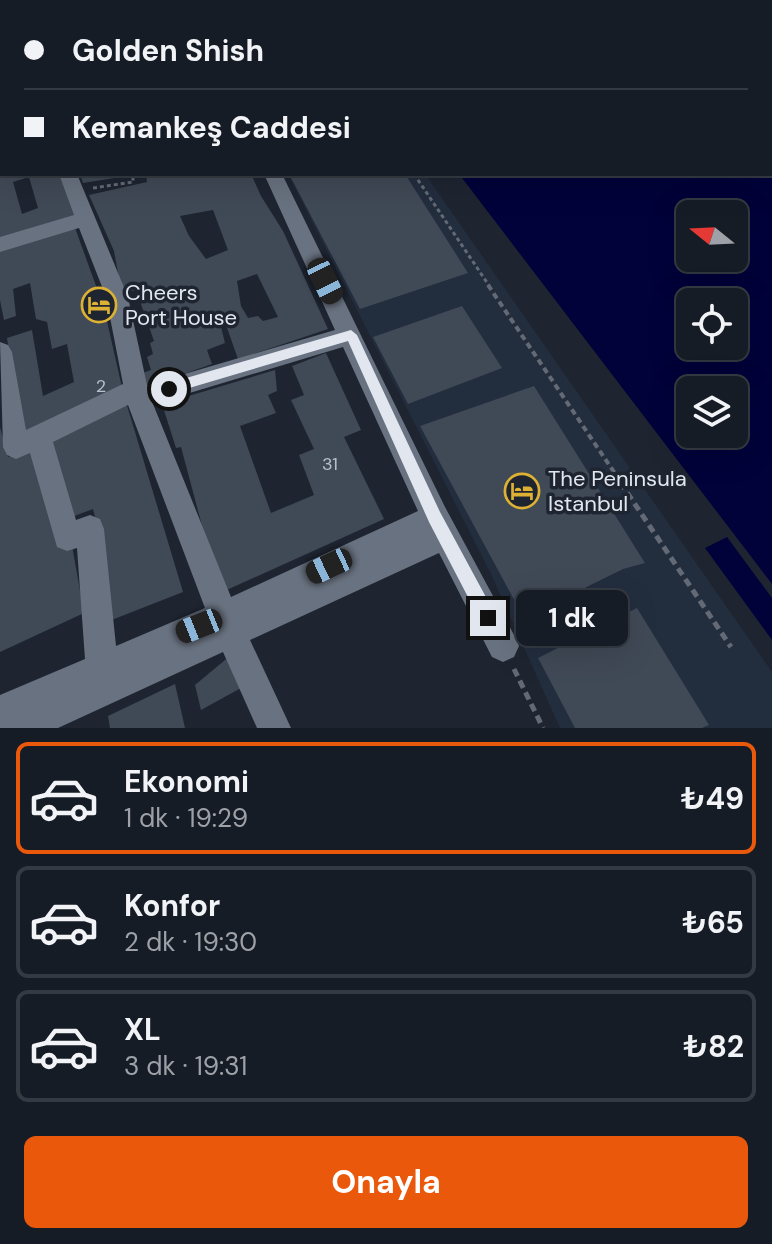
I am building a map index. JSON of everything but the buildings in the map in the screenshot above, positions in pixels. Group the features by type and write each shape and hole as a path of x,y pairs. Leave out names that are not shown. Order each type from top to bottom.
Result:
{"street":[{"path":"274,176 440,526 503,646"},
{"path":"72,182 117,297 137,393 227,624 274,728"},
{"path":"0,245 87,218"},
{"path":"27,442 137,393 351,335"},
{"path":"0,352 27,442 67,537 90,529 102,665"},
{"path":"20,728 227,624 440,526"},
{"path":"0,712 102,665 227,624"}],"path":[{"path":"72,182 133,182 133,176"},
{"path":"415,176 731,647"},
{"path":"503,646 543,728"}],"shaded area":[{"path":"289,176 426,176 772,672 772,728 560,728 491,574"},
{"path":"461,176 772,176 772,584"},
{"path":"727,537 772,598 772,640 705,548"}],"place":[{"name":"Cheers Port House","path":"99,305"},
{"name":"The Peninsula Istanbul","path":"522,491"}],"route":[{"path":"169,389 351,335 435,517 488,618"}]}
